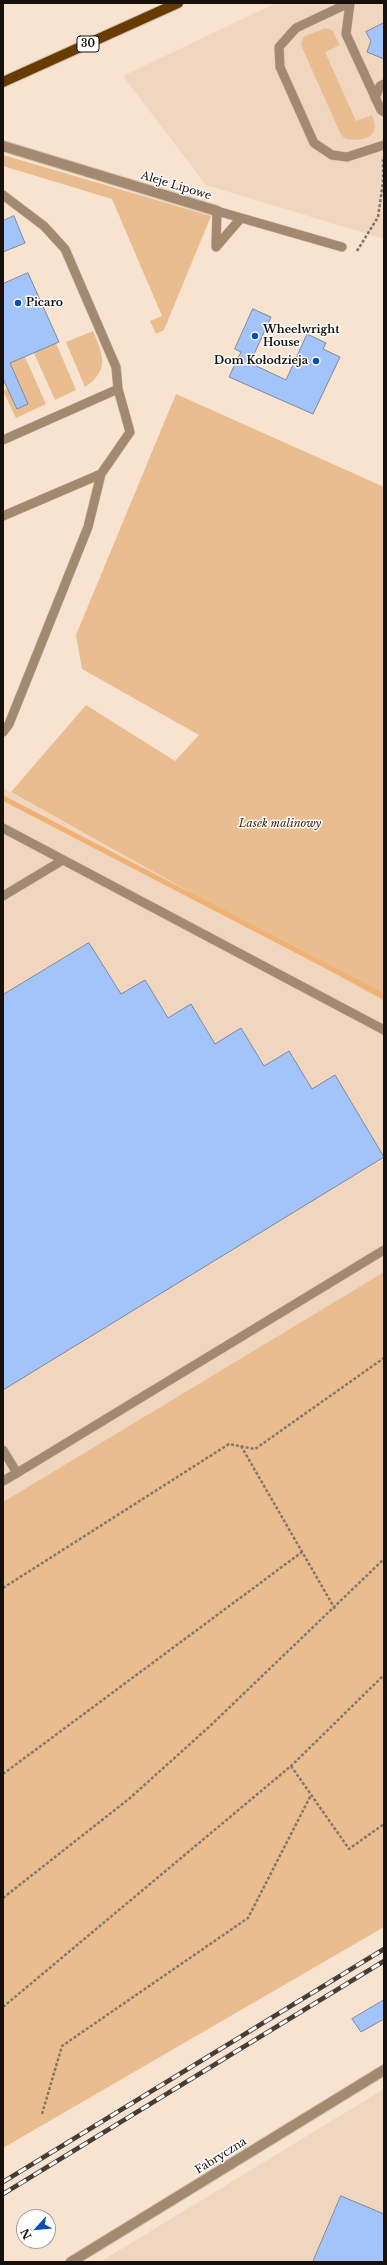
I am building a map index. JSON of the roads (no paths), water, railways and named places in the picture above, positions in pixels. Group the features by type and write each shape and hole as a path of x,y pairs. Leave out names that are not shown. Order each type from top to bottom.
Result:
{"main road":[{"name":"30","path":"3,82 178,3"}],"street":[{"name":"Aleje Lipowe","path":"3,146 217,211"},
{"name":"Fabryczna","path":"72,2262 384,2070"}],"lane":[{"path":"350,3 346,34 380,110 384,112"},
{"path":"350,3 296,28 280,47 280,68 314,143 332,155 347,157 384,145"},
{"path":"375,98 380,86 384,84"},
{"path":"3,195 44,226 65,249 116,366 118,389 130,432 101,474 88,527 9,724 3,732"},
{"path":"217,211 216,247 241,218"},
{"name":"Aleje Lipowe","path":"217,211 342,248"},
{"path":"3,440 118,389"},
{"path":"3,516 101,474"},
{"path":"3,828 384,1030"},
{"path":"3,896 63,860"},
{"path":"3,1482 384,1250"},
{"path":"3,1450 17,1473"}],"waterway":[{"path":"3,798 384,996"}],"railway":[{"path":"3,2182 384,1949"},
{"path":"3,2194 384,1961"}],"place":[{"name":"Picaro","path":"18,303"},
{"name":"Wheelwright House","path":"255,336"},
{"name":"Dom Kołodzieja","path":"316,361"}],"park label":[{"name":"Lasek malinowy","path":"280,824"}]}
